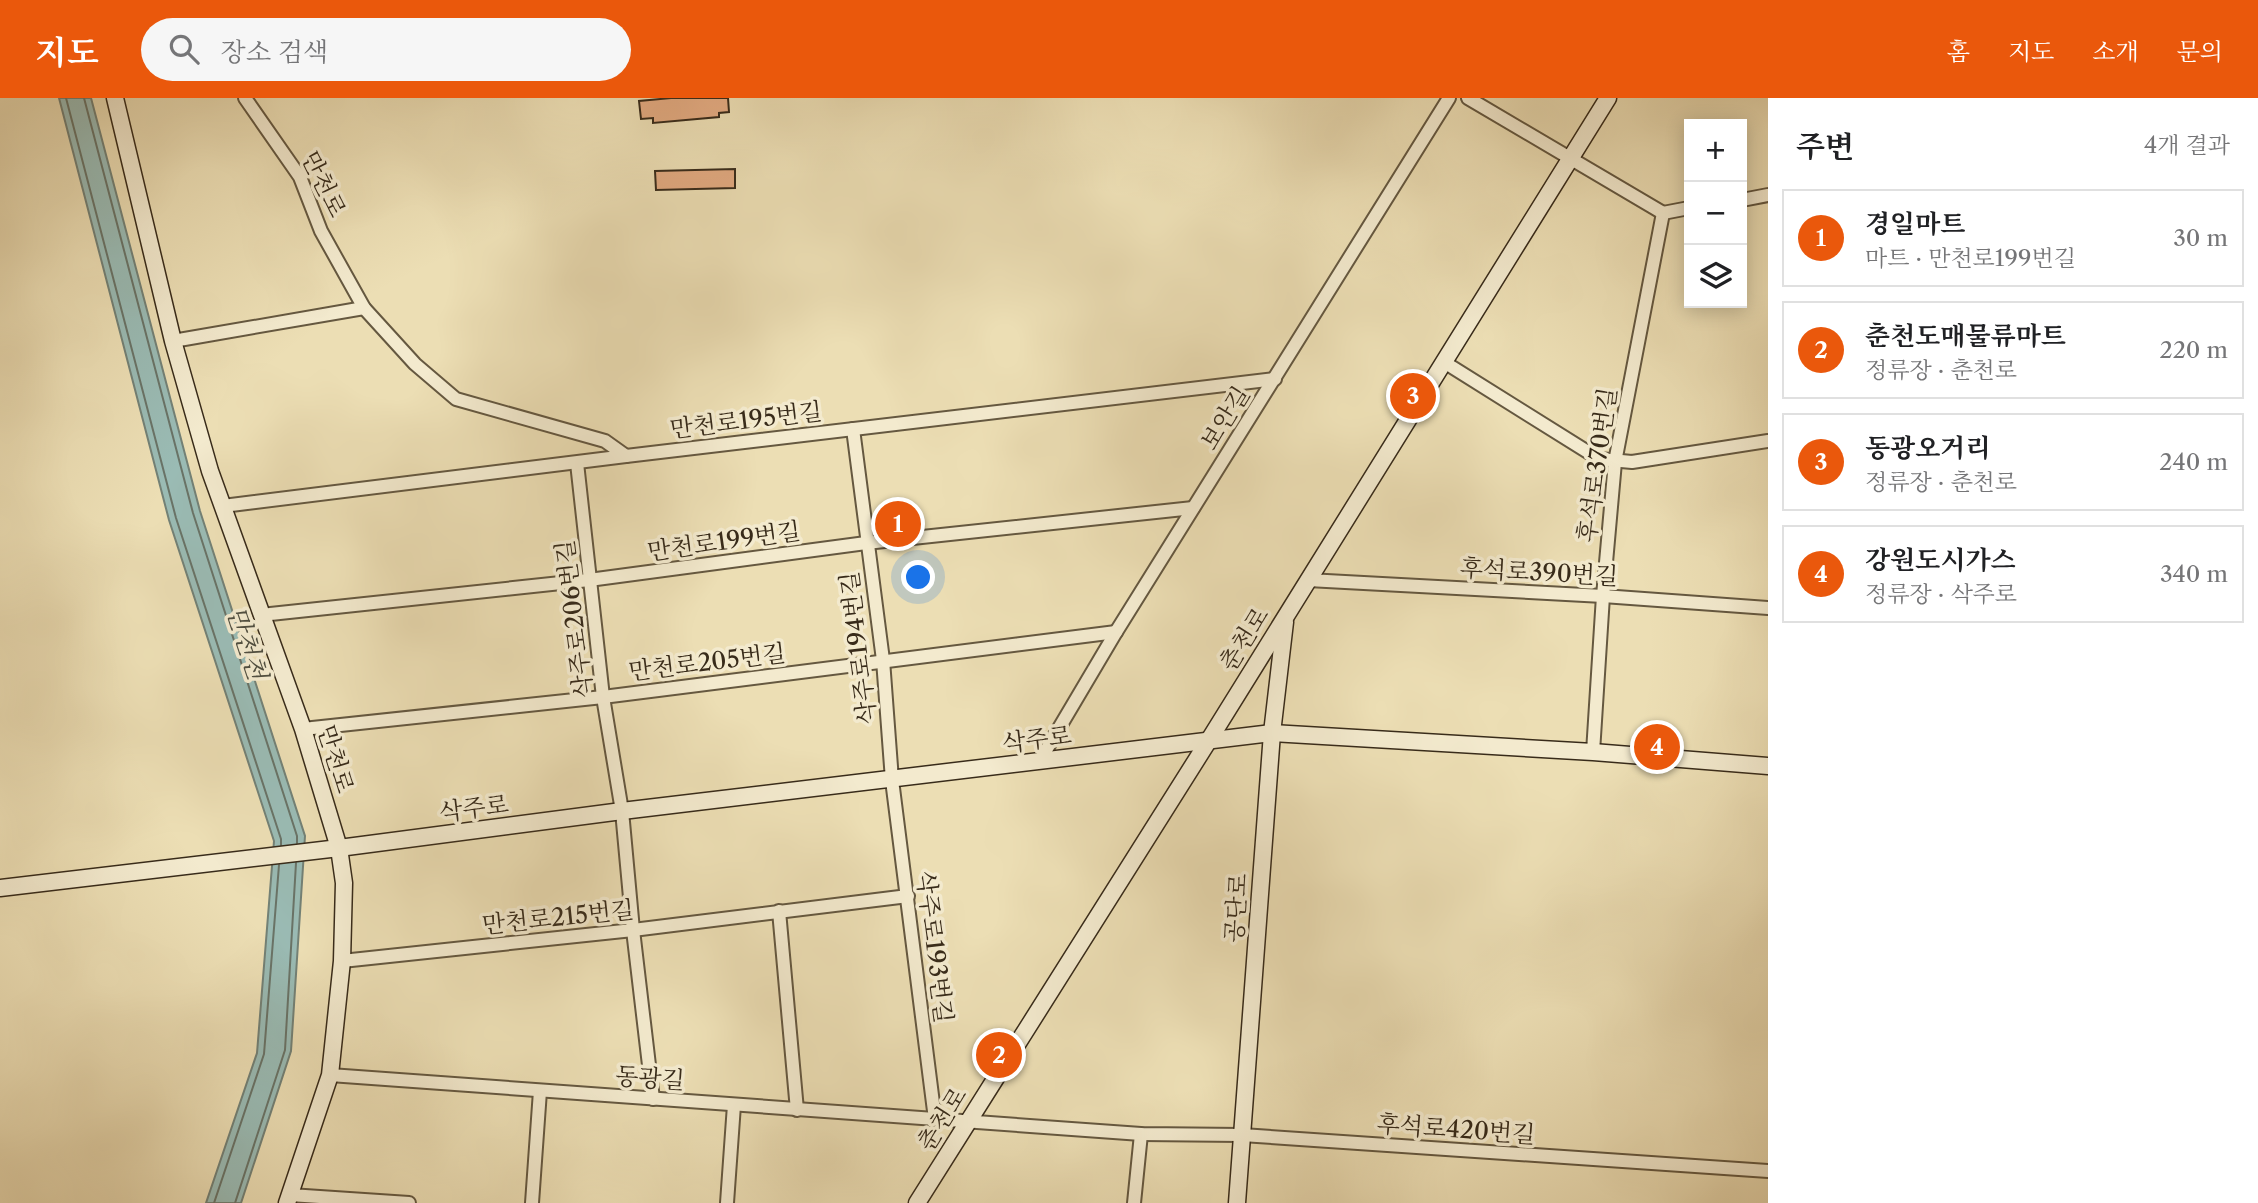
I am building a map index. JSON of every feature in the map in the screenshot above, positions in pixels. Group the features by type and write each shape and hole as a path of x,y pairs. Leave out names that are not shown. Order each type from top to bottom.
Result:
{"street":[{"name":"만천로","path":"116,98 173,341 210,471 303,729 339,848 344,883 342,961 330,1075 288,1199"},
{"name":"만천로","path":"245,98 300,177 321,230 364,308 415,364 456,399 605,441 626,456"},
{"name":"보안길","path":"1039,762 1116,632 1449,98"},
{"path":"1468,98 1662,213 1684,209"},
{"name":"춘천로","path":"917,1203 1608,98"},
{"path":"1747,199 1768,195"},
{"name":"후석로370번길","path":"1593,752 1615,462 1662,213"},
{"path":"173,341 364,308"},
{"path":"1444,362 1599,459 1632,461 1768,441"},
{"name":"만천로195번길","path":"223,506 1275,379"},
{"name":"삭주로194번길","path":"853,429 883,660 892,780"},
{"name":"삭주로206번길","path":"578,463 589,580 622,811 653,1099"},
{"name":"만천로199번길","path":"261,615 589,580 866,543 1193,508"},
{"name":"후석로390번길","path":"1308,580 1768,608"},
{"name":"공단로","path":"1237,1203 1272,733 1285,616"},
{"name":"만천로205번길","path":"303,729 604,697 1116,632"},
{"name":"삭주로","path":"0,888 1272,733 1593,752 1768,766"},
{"name":"삭주로193번길","path":"892,780 935,1119"},
{"name":"만천로215번길","path":"342,961 633,930 908,896"},
{"path":"779,911 797,1110"},
{"name":"동광길","path":"330,1075 967,1122"},
{"path":"532,1203 540,1091"},
{"path":"727,1203 734,1105"},
{"name":"후석로420번길","path":"967,1122 1141,1134 1242,1135 1768,1171"},
{"path":"1134,1203 1141,1134"},
{"path":"288,1199 409,1203"}],"water":[{"path":"59,98 91,98 200,511 305,836 291,1051 241,1203 206,1203 257,1053 274,841 169,520"}],"building":[{"path":"728,98 729,112 719,113 719,117 653,123 653,118 641,119 639,101"},
{"path":"735,169 735,188 656,190 655,171"}],"place":[{"name":"동광오거리","path":"1413,396"},
{"name":"경일마트","path":"898,524"},
{"name":"강원도시가스","path":"1657,747"},
{"name":"춘천도매물류마트","path":"999,1055"}],"water label":[{"name":"만천천","path":"247,643"}]}
